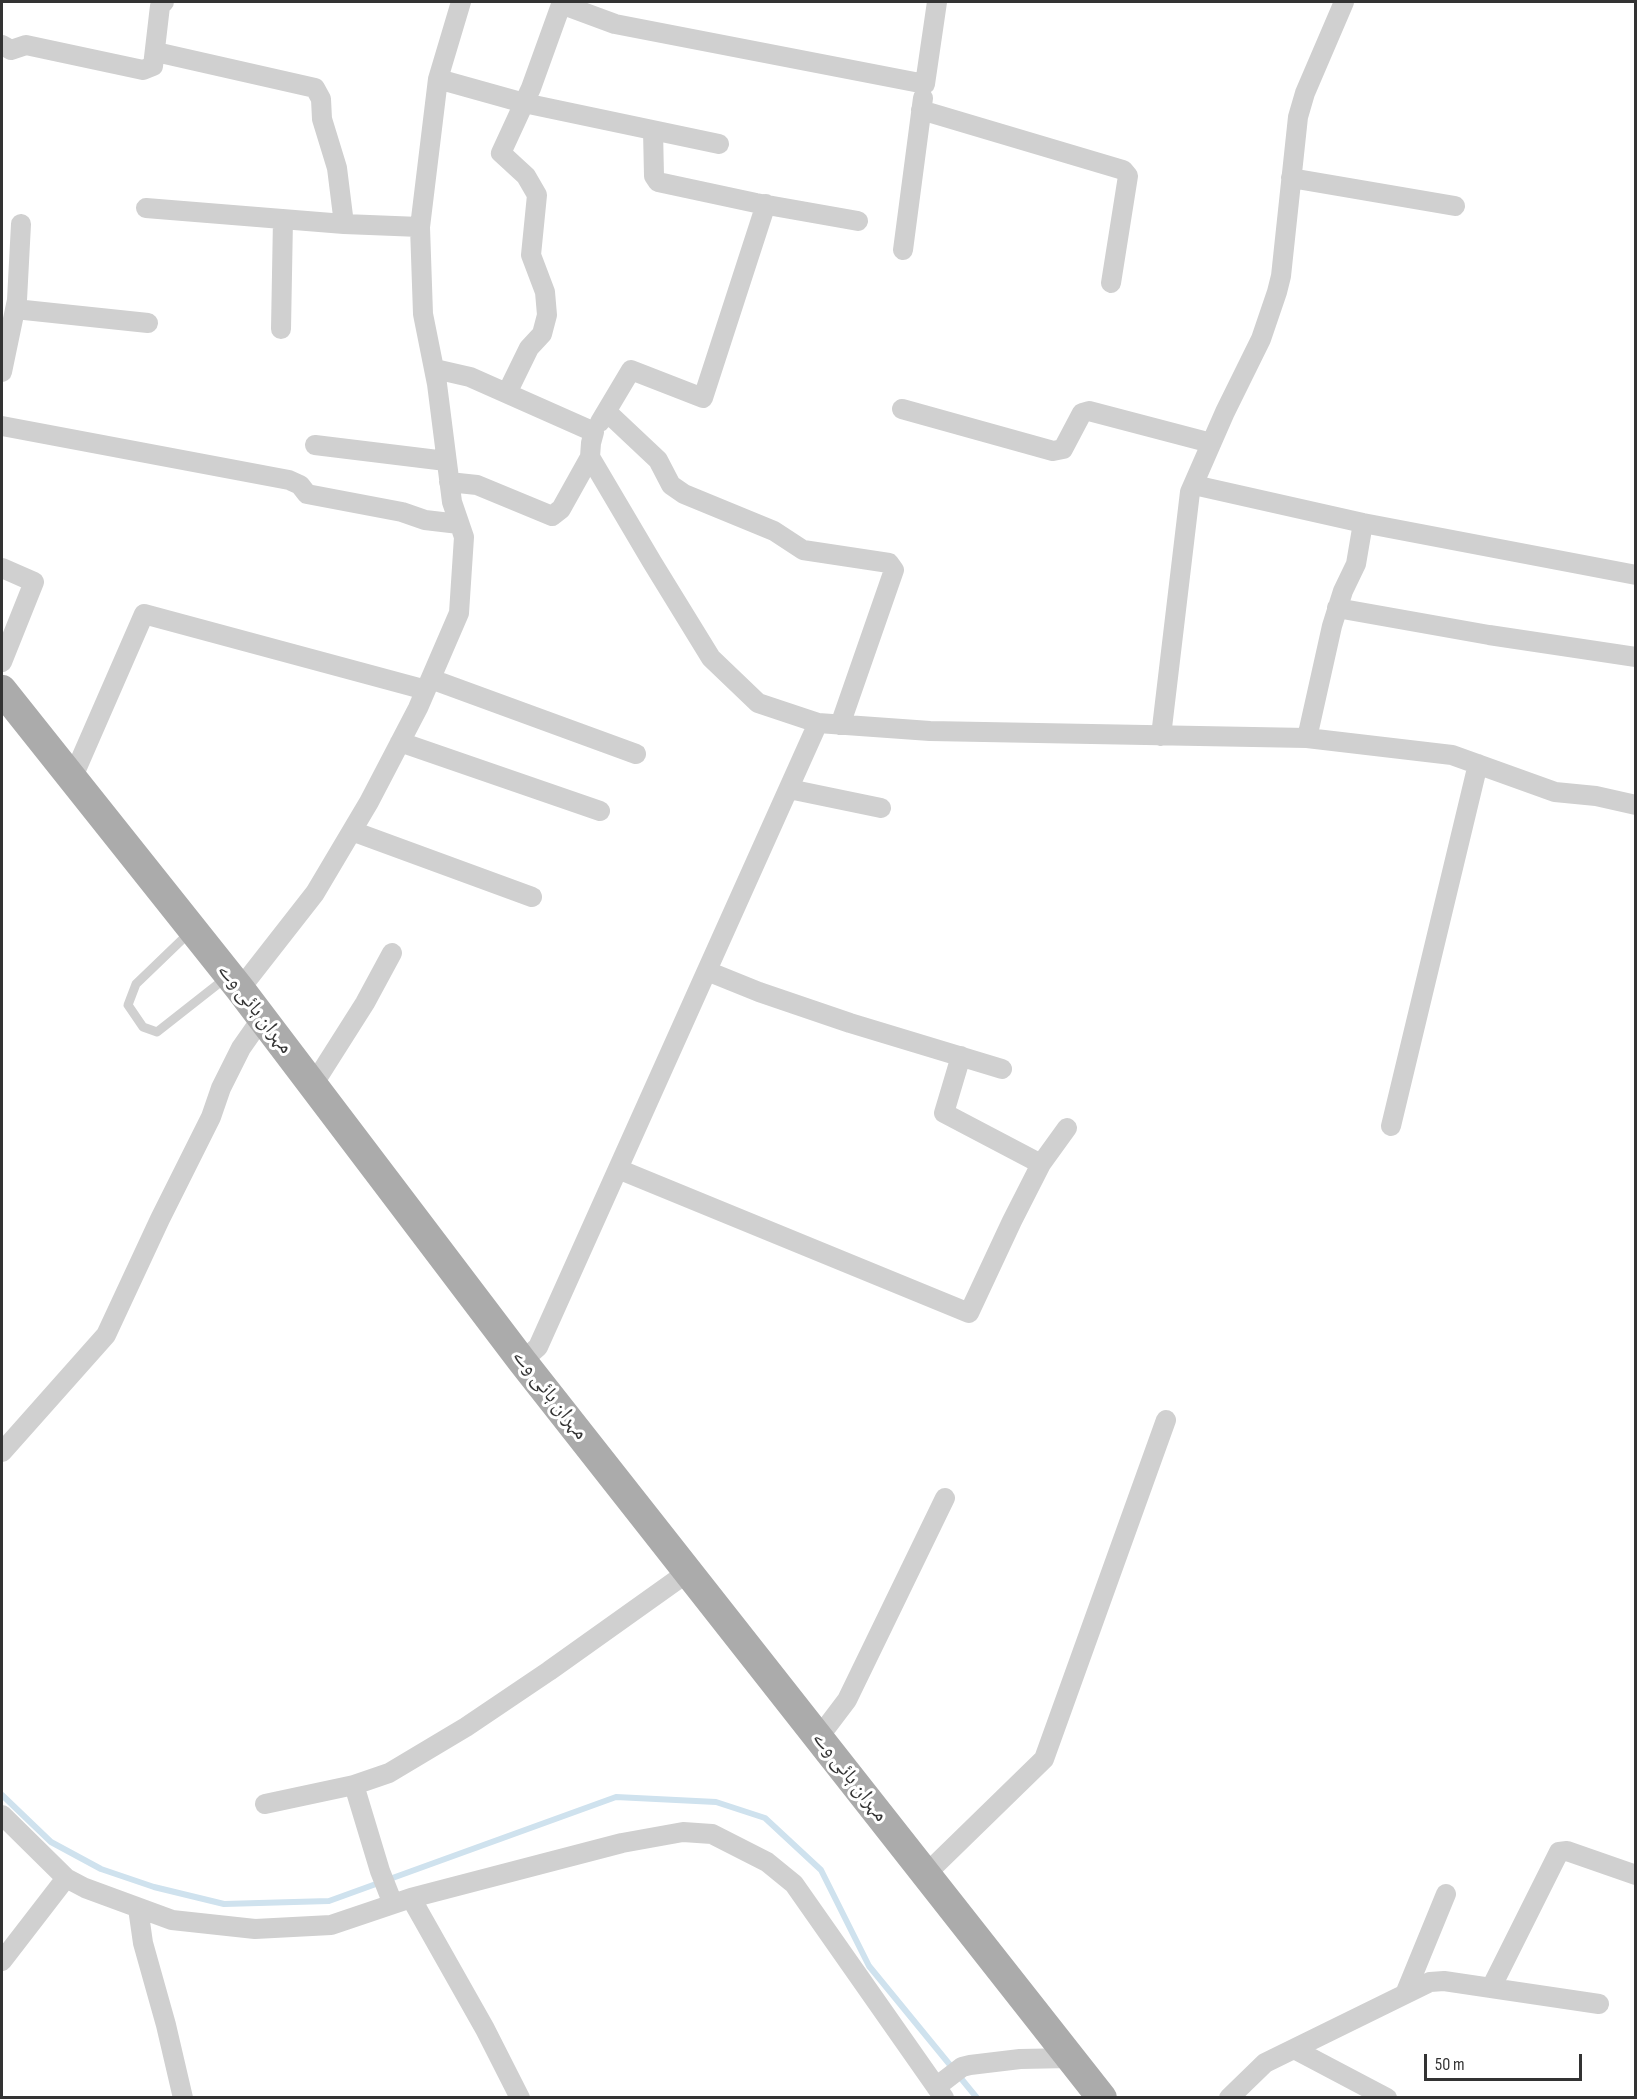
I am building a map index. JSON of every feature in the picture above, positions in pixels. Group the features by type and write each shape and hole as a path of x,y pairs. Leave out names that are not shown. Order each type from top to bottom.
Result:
{"main road":[{"name":"مہران ہائی وے","path":"2,690 235,982 522,1361 1102,2097"}],"street":[{"path":"2,45 11,50 26,45 143,70 153,66 160,6 164,2"},
{"path":"235,982 315,893 369,802 400,742 459,613 464,537 452,502 435,369 423,314 420,227 438,79 460,2"},
{"path":"903,250 937,2"},
{"path":"1161,736 1189,504 1211,443 1261,339 1277,292 1281,276 1298,117 1305,93 1344,2"},
{"path":"507,393 529,348 542,334 547,315 545,292 531,255 537,195 525,176 501,153 524,103 562,3 615,24 925,84"},
{"path":"156,52 315,88 321,99 322,119 337,168 344,224"},
{"path":"438,79 524,103 719,144"},
{"path":"921,110 1123,170 1128,176 1111,283"},
{"path":"653,130 654,176 658,182 858,221"},
{"path":"1292,178 1455,206"},
{"path":"449,482 477,485 552,516 561,509 590,457 594,432 631,370 703,398 766,204"},
{"path":"146,208 344,224 420,227"},
{"path":"281,329 284,219"},
{"path":"2,372 15,309 21,224"},
{"path":"15,309 148,322"},
{"path":"435,369 470,377 594,432"},
{"path":"902,409 1053,451 1062,449 1082,413 1089,411 1211,443"},
{"path":"606,412 658,460 671,485 684,494 774,531 803,550 889,563 894,570 840,725"},
{"path":"2,426 289,480 300,485 307,494 402,512 425,520 459,524"},
{"path":"315,445 446,461"},
{"path":"590,457 711,658 758,703 818,723 930,731 1307,738 1452,755 1555,792 1596,796 1635,805"},
{"path":"1194,485 1363,524 1635,575"},
{"path":"1307,738 1337,608 1342,591 1356,564 1363,524"},
{"path":"2,568 34,582 2,662"},
{"path":"1337,608 1490,635 1635,657"},
{"path":"72,779 144,614 428,684 636,754"},
{"path":"522,1361 538,1347 818,723"},
{"path":"400,742 600,811"},
{"path":"1391,1126 1478,764"},
{"path":"789,789 881,807"},
{"path":"352,831 532,897"},
{"path":"313,1084 365,1003 392,953"},
{"path":"707,971 759,992 838,1019 1002,1069"},
{"path":"2,1452 106,1335 211,1117 221,1088 241,1048 262,1018"},
{"path":"961,1056 944,1113 1041,1164"},
{"path":"618,1169 969,1313 1041,1164 1067,1128"},
{"path":"926,1874 1044,1759 1166,1420"},
{"path":"819,1737 847,1700 945,1498"},
{"path":"265,1804 354,1785 389,1773 466,1727 688,1572"},
{"path":"354,1785 380,1871 485,2029 520,2097"},
{"path":"2,1815 66,1878 85,1888 172,1920 255,1929 332,1925 402,1901 622,1843 683,1832 712,1834 767,1862 794,1884 942,2088 962,2067 1020,2059 1071,2058"},
{"path":"1491,1988 1558,1852 1567,1851 1635,1875"},
{"path":"2,1962 66,1878"},
{"path":"1405,1994 1446,1894"},
{"path":"138,1908 143,1943 183,2097"},
{"path":"1229,2097 1265,2063 1430,1982 1444,1981 1599,2004"},
{"path":"1294,2049 1387,2097"}],"lane":[{"path":"192,929 136,984 128,1005 143,1027 157,1032 235,982"}],"waterway":[{"path":"2,1795 51,1842 101,1869 154,1887 224,1904 329,1901 616,1797 716,1802 765,1818 821,1870 869,1966 977,2098"}]}
